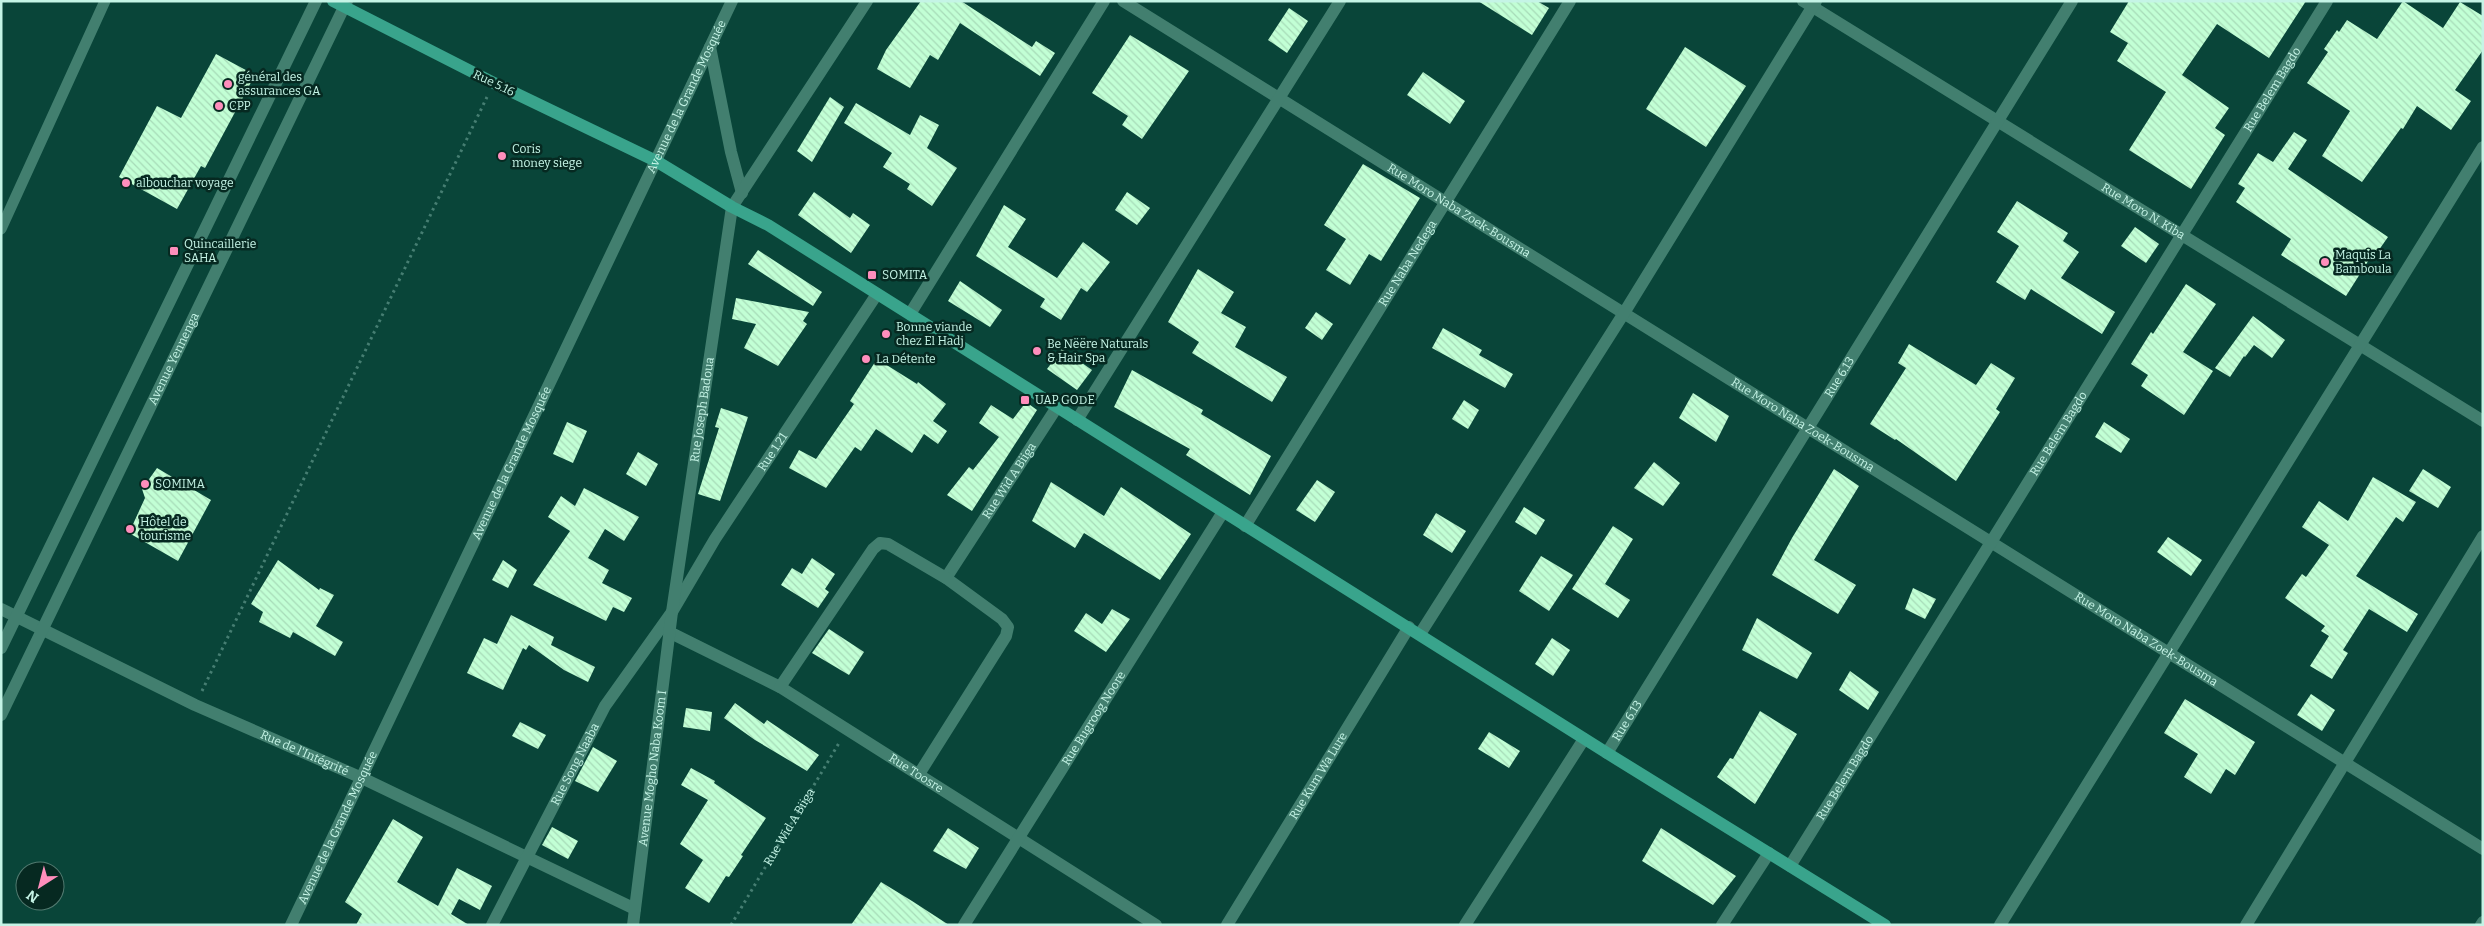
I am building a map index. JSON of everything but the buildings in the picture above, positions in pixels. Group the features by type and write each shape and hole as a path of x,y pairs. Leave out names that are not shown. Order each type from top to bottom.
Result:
{"main road":[{"name":"Rue 5.16","path":"341,3 494,83 656,161 732,207 768,225 1222,512 1415,630 1584,739 1885,925"}],"street":[{"path":"1,648 316,1"},
{"name":"Avenue de la Grande Mosquée","path":"291,925 732,1"},
{"path":"732,207 867,1"},
{"path":"910,314 1104,1"},
{"name":"Rue Moro Naba Zoek-Bousma","path":"1123,1 2483,849"},
{"path":"1077,420 1340,1"},
{"name":"Rue Naba Nedega","path":"1245,526 1570,1"},
{"name":"Rue 6.13","path":"1607,753 2072,1"},
{"name":"Rue Belem Bagdo","path":"1790,866 2327,1"},
{"name":"Avenue Yennenga","path":"1,715 341,3"},
{"name":"Rue Moro N. Kiba","path":"1811,3 2483,421"},
{"name":"Rue Kum Wa Lure","path":"1227,925 1415,630 1624,313 1811,3"},
{"path":"710,48 731,152 742,193"},
{"path":"2000,925 2483,147"},
{"name":"Rue Joseph Badoua","path":"672,612 732,207"},
{"name":"Rue 1.21","path":"672,612 715,540 877,294"},
{"name":"Rue Wid A Biiga","path":"946,578 1057,407"},
{"name":"Rue Bugroog Noore","path":"964,925 1222,512"},
{"path":"2246,925 2483,536"},
{"path":"780,687 873,550 880,544 888,544 946,578 1002,619 1008,627 1006,636 920,774"},
{"name":"Rue de l'Intégrité","path":"1,609 195,705 362,778 635,909"},
{"name":"Avenue Mogho Naba Koom I","path":"633,925 672,612"},
{"name":"Rue Song Naaba","path":"492,925 525,857 605,706 672,612"},
{"name":"Rue Toosre","path":"669,632 780,687 1019,836 1156,925"},
{"path":"1465,925 1584,739"},
{"path":"1722,925 1769,853"}],"lane":[{"path":"1,229 105,1"}],"path":[{"path":"195,705 494,83"},
{"name":"Rue Wid A Biiga","path":"731,925 847,729"}],"place":[{"name":"général des assurances GA","path":"228,84"},
{"name":"CPP","path":"219,106"},
{"name":"Coris money siege","path":"502,156"},
{"name":"albouchar voyage","path":"126,183"},
{"name":"Quincaillerie SAHA","path":"174,251"},
{"name":"Maquis La Bamboula","path":"2325,262"},
{"name":"SOMITA","path":"872,275"},
{"name":"Bonne viande chez El Hadj","path":"886,334"},
{"name":"Be Nëëre Naturals & Hair Spa","path":"1037,351"},
{"name":"La Détente","path":"866,359"},
{"name":"UAP GODE","path":"1025,400"},
{"name":"SOMIMA","path":"145,484"},
{"name":"Hôtel de tourisme","path":"130,529"}]}
